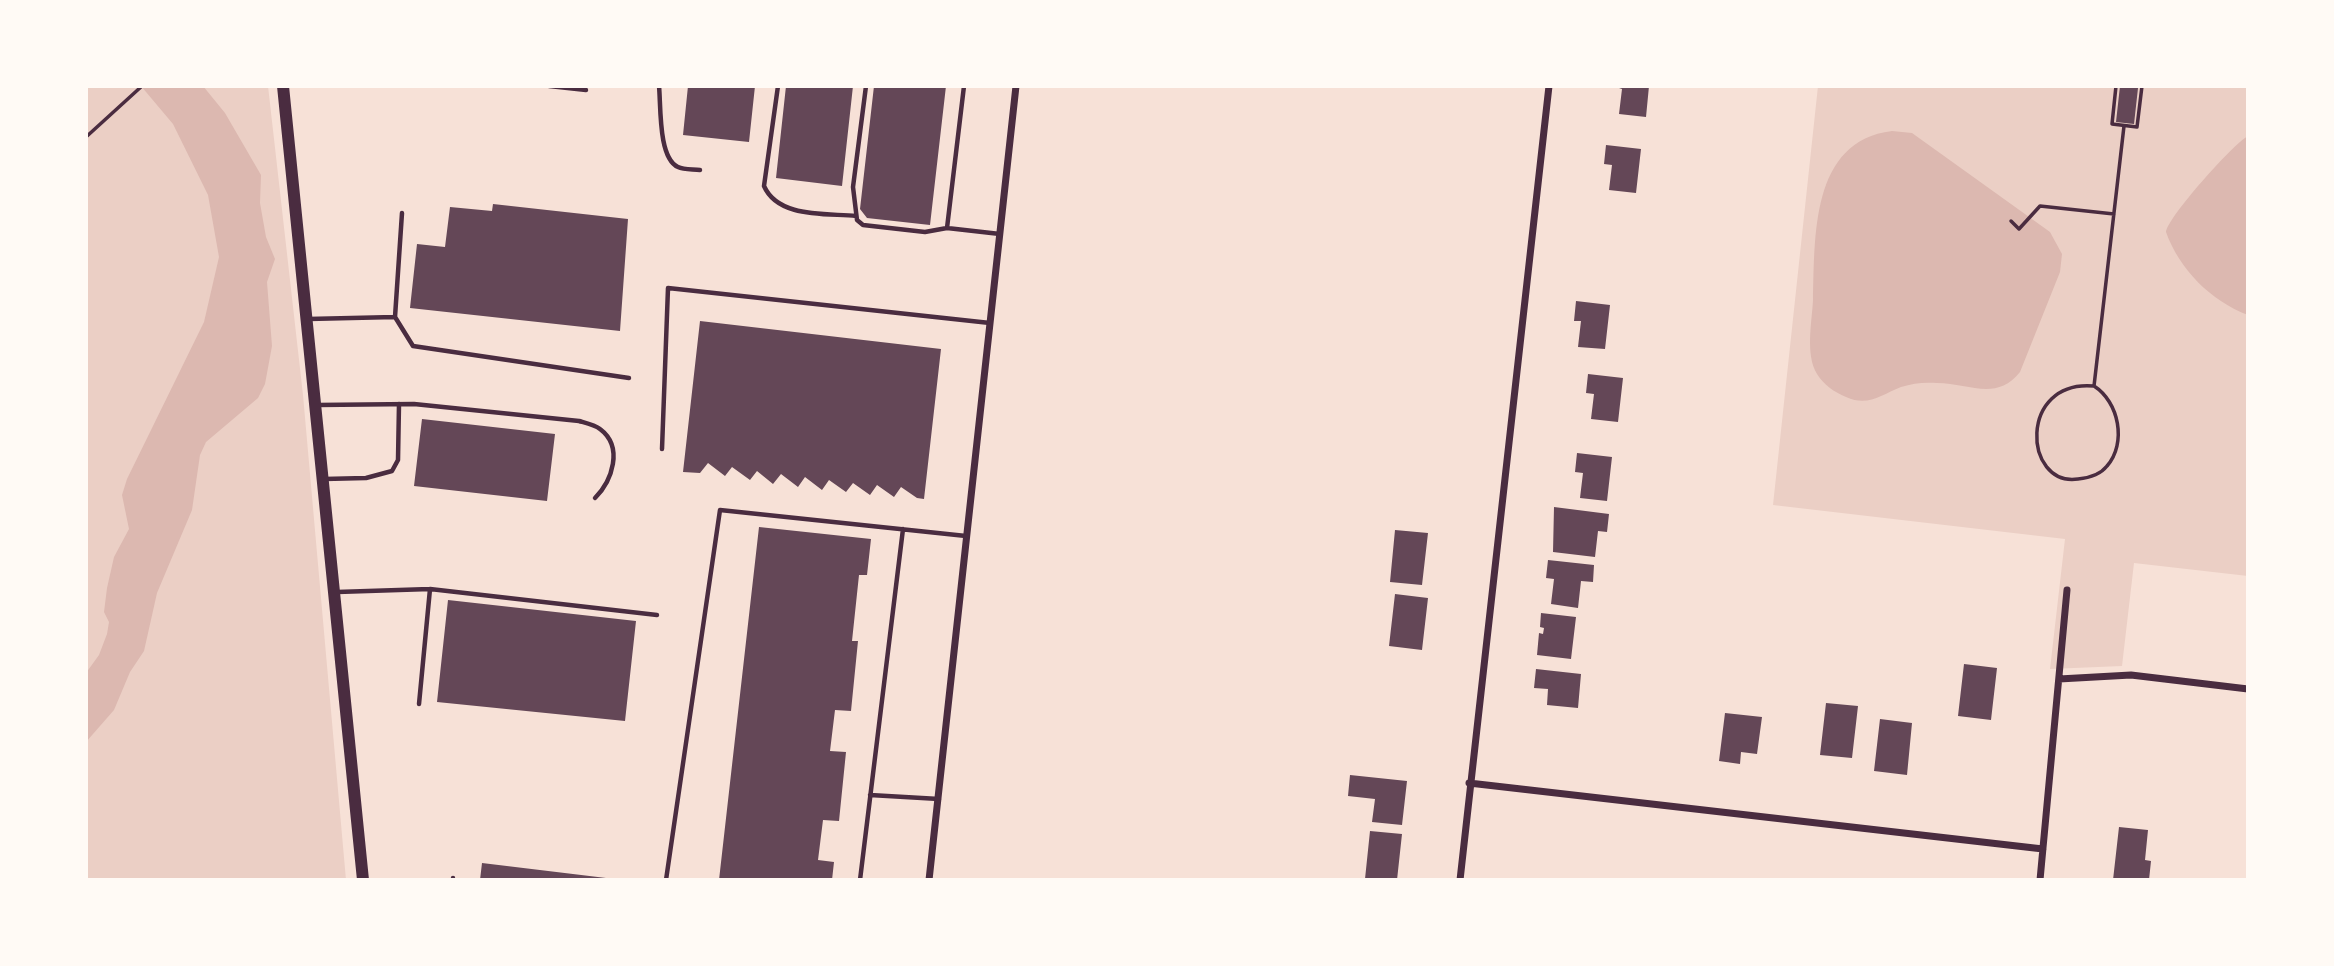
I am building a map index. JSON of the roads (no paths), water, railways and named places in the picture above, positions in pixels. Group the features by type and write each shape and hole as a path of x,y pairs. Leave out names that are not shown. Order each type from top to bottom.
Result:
{"main road":[{"path":"283,86 337,593 363,880"}],"street":[{"path":"929,880 1016,86"},
{"path":"1460,880 1549,86"},
{"path":"2040,880 2067,590"},
{"path":"2059,679 2131,675 2248,689"},
{"path":"1469,783 2043,849"}],"lane":[{"path":"549,86 586,90"},
{"path":"660,86 663,147 671,163 679,168 700,170"},
{"path":"778,86 764,186 769,197 786,208 856,216"},
{"path":"866,86 853,187 856,216 863,225 925,232 947,228 1000,234"},
{"path":"947,228 964,86"},
{"path":"402,213 395,317 413,346 629,378"},
{"path":"662,449 668,288 990,323"},
{"path":"307,319 395,317"},
{"path":"317,405 399,404 579,421 600,428 610,441 614,464 609,484 595,498"},
{"path":"324,479 366,478 392,471 398,460 399,404"},
{"path":"666,880 720,510 967,536"},
{"path":"860,880 903,529"},
{"path":"337,593 430,589 657,615"},
{"path":"419,704 430,589"},
{"path":"870,795 939,799"}]}
